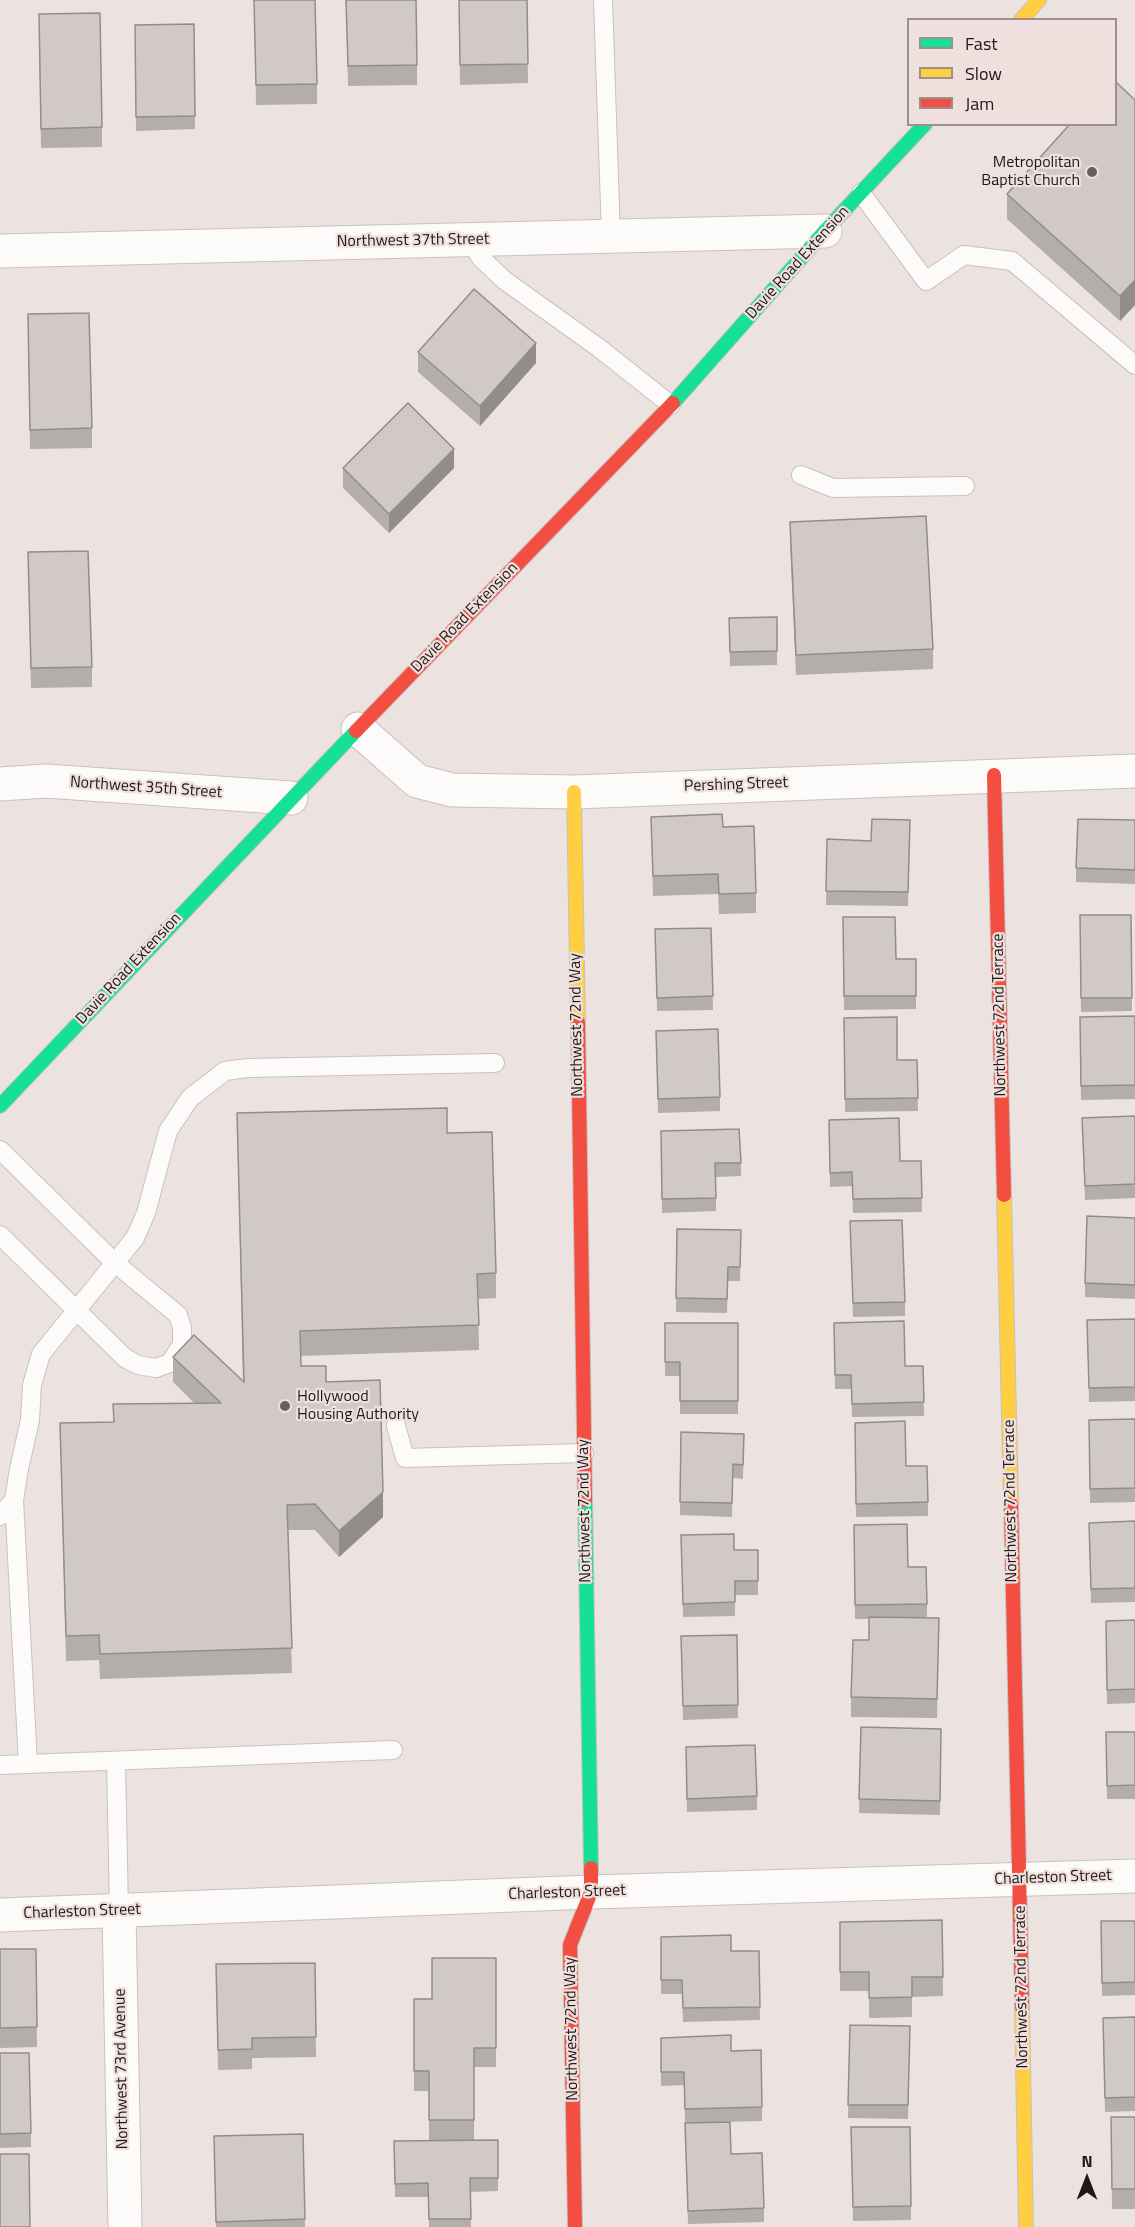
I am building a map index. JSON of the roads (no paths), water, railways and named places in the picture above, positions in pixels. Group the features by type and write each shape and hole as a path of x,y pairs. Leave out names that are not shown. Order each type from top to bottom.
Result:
{"street":[{"path":"1023,18 1039,0"},
{"name":"Davie Road Extension","path":"0,1106 291,798 671,405 825,231 923,126"},
{"name":"Northwest 37th Street","path":"0,251 825,231"},
{"name":"Pershing Street","path":"358,729 417,781 453,790 574,792 1135,771"},
{"name":"Northwest 72nd Terrace","path":"994,775 1026,2227"},
{"name":"Northwest 35th Street","path":"0,784 46,781 291,798"},
{"name":"Northwest 72nd Way","path":"574,792 591,1892 570,1945 575,2227"},
{"name":"Charleston Street","path":"0,1915 591,1892 1135,1876"},
{"name":"Northwest 73rd Avenue","path":"119,1911 125,2227"}],"lane":[{"path":"603,0 612,236"},
{"path":"861,193 926,281 964,255 1012,261 1135,365"},
{"path":"470,240 481,258 504,280 599,348 671,405"},
{"path":"801,475 832,488 965,486"},
{"path":"28,1764 14,1500 30,1420 37,1366 41,1354 135,1238 146,1213 168,1131 190,1098 225,1071 248,1068 495,1063"},
{"path":"0,1150 115,1263 178,1315 182,1327 182,1344 170,1363 156,1368 138,1365 125,1358 0,1235"},
{"path":"396,1426 405,1458 584,1453"},
{"path":"0,1516 14,1500"},
{"path":"0,1765 393,1750"},
{"path":"116,1761 119,1911"}],"place":[{"name":"Metropolitan Baptist Church","path":"1092,172"},
{"name":"Hollywood Housing Authority","path":"285,1406"}]}
